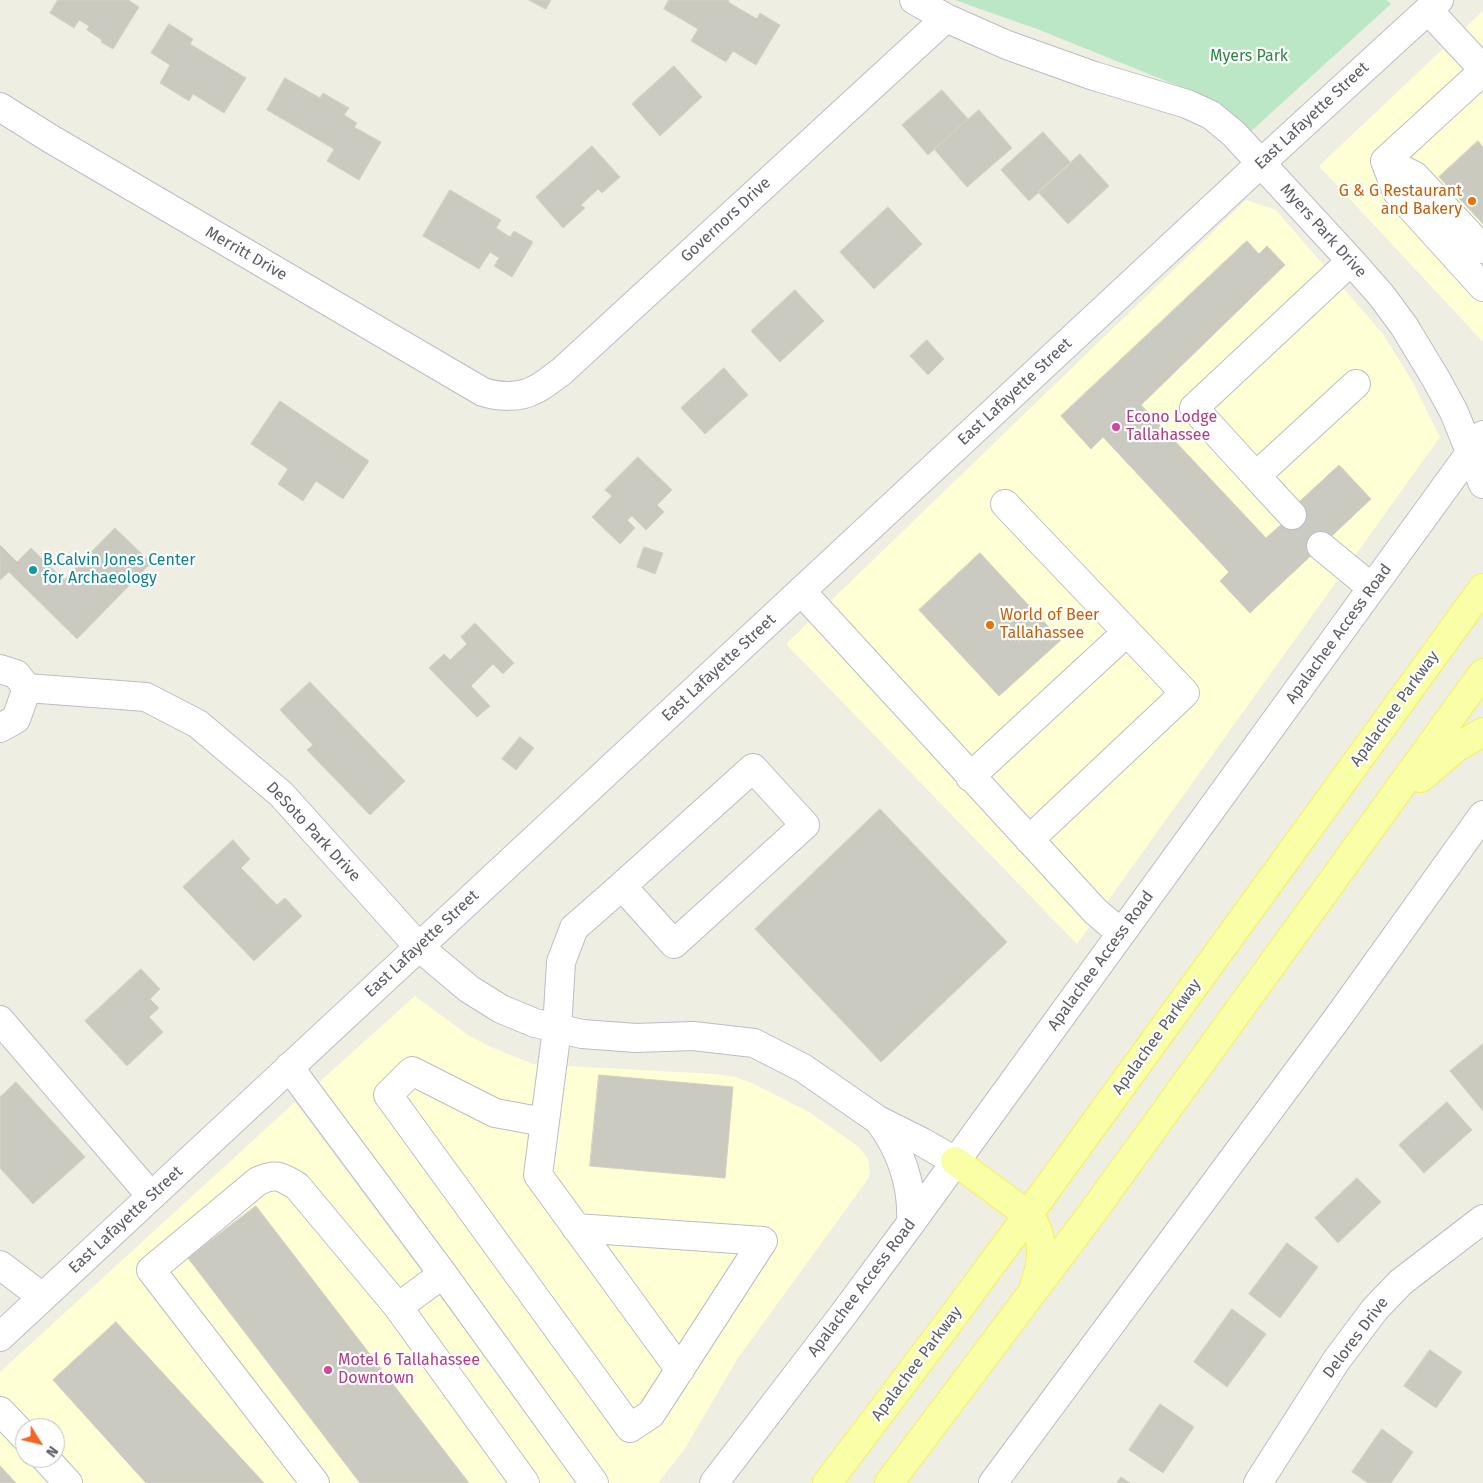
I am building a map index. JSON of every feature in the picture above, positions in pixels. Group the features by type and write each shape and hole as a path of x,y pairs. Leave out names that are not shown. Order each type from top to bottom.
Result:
{"main road":[{"name":"Apalachee Parkway","path":"828,1478 1028,1215 1483,588"},
{"path":"889,1483 1092,1213 1483,673"},
{"path":"1366,835 1445,756 1483,732"},
{"path":"955,1161 1028,1215 1036,1226 1042,1258 1038,1276 1029,1298"}],"street":[{"name":"Myers Park Drive","path":"914,0 946,18 1007,45 1138,90 1187,104 1211,115 1234,134 1351,261 1393,311 1414,342 1454,412 1477,444 1483,484"},
{"path":"1385,161 1483,70 1424,6"},
{"name":"East Lafayette Street","path":"0,1337 1261,163 1424,6"},
{"name":"Governors Drive","path":"494,396 509,396 533,391 561,372 946,18"},
{"name":"Merritt Drive","path":"0,107 51,139 483,392 494,396"},
{"path":"1385,161 1415,176 1483,249"},
{"path":"1385,161 1397,192 1483,287"},
{"path":"1292,515 1194,408 1351,261"},
{"path":"1256,476 1356,384"},
{"name":"Apalachee Access Road","path":"714,1483 842,1316 1477,444"},
{"path":"1006,504 1185,693 1029,840"},
{"path":"1321,546 1372,588"},
{"path":"801,591 1096,912 1121,933"},
{"path":"970,777 1127,632"},
{"path":"0,669 16,674 27,688 16,719 0,728"},
{"name":"DeSoto Park Drive","path":"27,688 146,697 198,724 280,794 419,947 469,989 501,1009 536,1024 582,1034 636,1038 693,1036 754,1043 803,1068 878,1120"},
{"path":"622,886 674,944 805,825 753,768 574,928 561,962 557,1029 538,1175 680,1370"},
{"path":"992,1483 1339,1016 1483,815"},
{"path":"0,1020 151,1196"},
{"path":"289,1067 443,1274 594,1483"},
{"path":"544,1122 495,1113 412,1071 388,1095 630,1428 652,1414 763,1241 576,1228"},
{"path":"878,1120 955,1161"},
{"path":"878,1120 894,1144 904,1170 911,1202 910,1223"},
{"path":"315,1483 151,1270 258,1181 270,1176 284,1178 296,1186 398,1307 525,1483"},
{"name":"Delores Drive","path":"1258,1483 1336,1361 1374,1308 1401,1282 1483,1219"},
{"path":"0,1265 42,1297"},
{"path":"398,1307 443,1274"},
{"path":"0,1411 15,1427"},
{"path":"54,1468 68,1483"}],"shaded area":[{"path":"1483,11 1483,342 1319,166"},
{"path":"1246,200 1276,210 1383,334 1412,381 1440,437 1077,944 786,644"},
{"path":"415,996 468,1035 491,1047 533,1064 715,1074 736,1077 809,1112 859,1147 868,1159 870,1172 868,1179 738,1358 684,1450 658,1483 608,1483 317,1084"},
{"path":"295,1102 579,1483 0,1483 0,1372"}],"green space":[{"name":"Myers Park","path":"955,0 1387,0 1391,4 1249,133 1211,99 1037,29"}],"building":[{"path":"58,0 128,0 139,7 113,49 101,42 102,40 87,30 89,26 79,20 74,28 50,13"},
{"path":"529,0 551,0 546,9"},
{"path":"669,0 729,0 728,2 757,19 760,13 780,25 756,65 733,51 726,62 691,41 698,29 664,9"},
{"path":"169,24 193,39 190,44 246,78 224,113 193,94 189,101 160,83 170,65 151,53"},
{"path":"674,66 702,97 660,136 632,104"},
{"path":"285,78 320,98 323,93 349,108 344,115 357,123 354,127 381,142 359,180 327,161 334,149 267,110"},
{"path":"942,90 968,119 928,155 902,125"},
{"path":"979,110 1012,148 967,187 934,149"},
{"path":"1043,132 1071,163 1029,201 1001,170"},
{"name":"G & G Restaurant and Bakery","path":"1478,141 1483,147 1483,224 1439,177"},
{"path":"592,146 620,177 602,193 598,189 581,205 585,208 563,228 536,197"},
{"path":"1080,154 1109,186 1068,224 1038,192"},
{"path":"450,190 501,220 496,228 510,237 514,231 533,242 512,277 494,266 499,258 490,252 479,269 423,236"},
{"path":"888,207 922,244 874,289 840,252"},
{"name":"Econo Lodge Tallahassee","path":"1247,241 1259,254 1267,246 1285,265 1141,405 1266,538 1302,506 1299,502 1339,465 1371,499 1250,613 1220,581 1229,572 1103,437 1091,449 1061,416"},
{"path":"795,290 824,321 780,362 751,331"},
{"path":"927,340 944,359 928,375 910,356"},
{"path":"724,368 748,395 705,434 681,408"},
{"path":"280,401 369,461 343,499 316,481 303,501 278,484 288,469 251,444"},
{"path":"638,457 672,490 657,505 664,512 646,530 632,516 627,520 635,528 620,544 592,517 612,496 605,490"},
{"path":"115,528 151,563 77,639 9,572 0,580 0,545 17,562 31,548 64,580"},
{"path":"644,547 663,553 655,574 637,567"},
{"name":"World of Beer Tallahassee","path":"980,553 1061,640 999,696 919,610"},
{"path":"475,623 514,663 503,674 493,664 471,686 490,706 477,717 429,668 444,654 450,660 467,644 461,637"},
{"path":"310,682 405,781 370,815 307,750 313,745 280,710"},
{"path":"520,737 534,748 516,770 502,759"},
{"path":"880,809 1007,942 881,1062 755,929"},
{"path":"233,840 250,859 241,868 277,905 285,898 302,916 254,961 183,887"},
{"path":"141,969 160,989 150,999 159,1008 149,1017 163,1032 127,1066 85,1021"},
{"path":"1483,1044 1483,1111 1450,1071"},
{"path":"599,1075 733,1087 725,1178 590,1166"},
{"path":"16,1082 85,1157 33,1204 0,1168 0,1096"},
{"path":"1447,1102 1472,1130 1424,1173 1399,1145"},
{"path":"1357,1178 1381,1202 1338,1243 1315,1218"},
{"name":"Motel 6 Tallahassee Downtown","path":"256,1206 469,1483 360,1483 188,1258"},
{"path":"1287,1243 1318,1267 1280,1318 1249,1294"},
{"path":"1232,1309 1266,1334 1227,1387 1194,1362"},
{"path":"116,1322 264,1483 146,1483 53,1380"},
{"path":"1430,1350 1462,1372 1436,1408 1404,1386"},
{"path":"1160,1404 1194,1427 1163,1473 1129,1450"},
{"path":"1382,1429 1413,1452 1391,1483 1368,1483 1352,1472"},
{"path":"0,1466 16,1483 0,1483"},
{"path":"1121,1477 1130,1483 1117,1483"}],"tunnel":[{"path":"1292,515 1321,546"}],"place":[{"name":"G & G Restaurant and Bakery","path":"1472,201"},
{"name":"Econo Lodge Tallahassee","path":"1116,427"},
{"name":"B.Calvin Jones Center for Archaeology","path":"33,570"},
{"name":"World of Beer Tallahassee","path":"990,625"},
{"name":"Motel 6 Tallahassee Downtown","path":"328,1370"}]}
